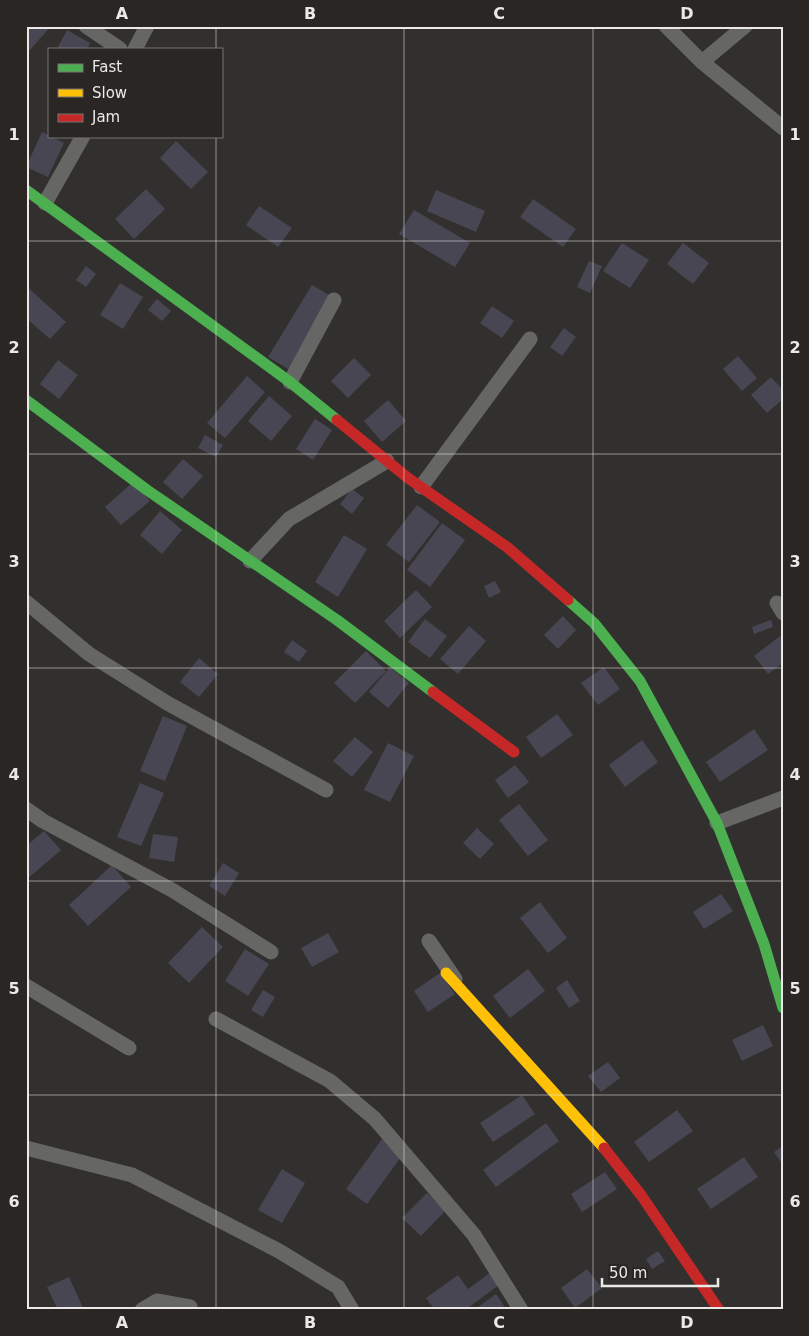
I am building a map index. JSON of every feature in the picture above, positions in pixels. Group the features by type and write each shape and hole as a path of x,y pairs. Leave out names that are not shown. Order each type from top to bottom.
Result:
{"street":[{"path":"86,26 119,48"},
{"path":"135,48 147,26"},
{"path":"666,26 702,62 783,128"},
{"path":"702,62 745,26"},
{"path":"45,203 82,138"},
{"path":"26,190 290,382 421,487 506,547 594,623 640,681 717,823 764,944 783,1008"},
{"path":"290,382 334,300"},
{"path":"421,487 530,339"},
{"path":"26,400 147,490 337,620 514,752"},
{"path":"250,561 289,518 387,461"},
{"path":"26,602 89,654 160,698 326,790"},
{"path":"717,823 783,798"},
{"path":"26,809 43,821 172,890 271,952"},
{"path":"429,941 470,1000"},
{"path":"446,974 612,1158 652,1210 719,1310"},
{"path":"26,986 129,1048"},
{"path":"216,1019 330,1081 375,1119 474,1234 521,1310"},
{"path":"26,1148 132,1175 279,1251 338,1287 352,1310"},
{"path":"142,1310 157,1302 190,1307"}],"building":[{"path":"26,26 51,26 30,50 26,46"},
{"path":"67,30 90,43 88,48 58,48"},
{"path":"42,132 48,135 48,138 54,138 64,143 48,177 26,167"},
{"path":"176,141 208,172 191,189 160,158"},
{"path":"146,189 165,209 134,239 115,219"},
{"path":"436,190 485,211 476,232 427,211"},
{"path":"533,199 576,229 563,247 520,217"},
{"path":"259,206 292,228 278,247 246,225"},
{"path":"414,210 470,243 455,267 399,234"},
{"path":"622,243 649,260 630,288 603,271"},
{"path":"683,243 709,263 693,284 667,264"},
{"path":"589,261 602,266 590,293 577,287"},
{"path":"86,266 96,274 86,287 76,280"},
{"path":"120,283 143,297 123,329 100,315"},
{"path":"312,285 334,298 290,370 268,357"},
{"path":"26,286 66,322 50,339 26,318"},
{"path":"157,299 171,311 162,321 148,310"},
{"path":"492,306 514,321 502,338 480,323"},
{"path":"564,328 576,337 562,356 550,347"},
{"path":"738,356 757,378 742,391 723,369"},
{"path":"354,358 371,375 348,398 331,381"},
{"path":"58,360 78,375 59,399 40,384"},
{"path":"247,376 265,392 225,438 207,423"},
{"path":"771,377 783,390 783,399 767,413 751,395"},
{"path":"269,396 292,416 271,441 248,421"},
{"path":"388,400 406,421 382,442 364,421"},
{"path":"315,419 332,430 313,460 296,449"},
{"path":"205,435 223,445 216,457 198,448"},
{"path":"183,459 203,476 182,499 163,482"},
{"path":"133,482 150,501 121,525 105,507"},
{"path":"352,489 364,498 352,514 340,504"},
{"path":"417,505 440,522 409,562 386,545"},
{"path":"160,511 182,530 162,554 140,535"},
{"path":"442,523 465,540 430,587 407,570"},
{"path":"344,535 367,549 338,597 315,582"},
{"path":"495,581 501,592 489,598 484,586"},
{"path":"416,590 432,607 400,638 384,621"},
{"path":"563,616 576,630 558,649 544,635"},
{"path":"425,619 447,636 430,658 408,642"},
{"path":"771,620 773,627 754,634 752,627"},
{"path":"469,626 486,641 458,674 440,659"},
{"path":"780,636 783,640 783,663 768,674 754,656"},
{"path":"292,640 307,651 299,662 284,652"},
{"path":"366,651 386,671 355,703 334,683"},
{"path":"199,658 218,674 199,697 180,682"},
{"path":"390,667 409,683 388,708 369,692"},
{"path":"604,667 620,689 598,705 581,683"},
{"path":"557,714 573,735 541,758 526,737"},
{"path":"163,716 187,726 165,781 140,771"},
{"path":"754,729 768,750 720,782 706,762"},
{"path":"355,737 373,752 352,777 333,761"},
{"path":"642,740 658,762 625,787 609,765"},
{"path":"388,743 414,756 390,802 364,790"},
{"path":"515,765 529,782 508,798 495,780"},
{"path":"140,783 164,793 141,846 117,837"},
{"path":"519,804 548,840 528,856 499,820"},
{"path":"477,828 494,844 480,859 463,843"},
{"path":"44,831 61,850 26,880 26,846"},
{"path":"153,834 178,837 174,862 149,858"},
{"path":"223,863 239,873 225,896 209,886"},
{"path":"112,865 131,887 88,926 69,905"},
{"path":"721,894 733,911 704,929 693,912"},
{"path":"540,902 567,938 548,953 520,918"},
{"path":"202,927 223,947 189,983 168,963"},
{"path":"328,933 339,952 312,967 301,948"},
{"path":"245,949 269,964 248,996 225,981"},
{"path":"528,969 545,991 510,1018 493,996"},
{"path":"440,973 455,994 428,1012 414,991"},
{"path":"567,980 580,1001 569,1008 556,988"},
{"path":"263,990 275,997 263,1017 251,1010"},
{"path":"763,1025 773,1046 742,1061 732,1040"},
{"path":"608,1062 620,1078 601,1092 588,1076"},
{"path":"522,1095 535,1114 493,1142 480,1123"},
{"path":"677,1110 693,1131 649,1162 634,1142"},
{"path":"546,1123 559,1141 496,1187 483,1170"},
{"path":"382,1139 403,1154 367,1204 346,1189"},
{"path":"783,1146 783,1165 774,1152"},
{"path":"744,1157 758,1177 711,1209 697,1189"},
{"path":"282,1169 305,1183 282,1223 258,1210"},
{"path":"605,1172 617,1189 582,1212 571,1194"},
{"path":"427,1193 445,1211 421,1236 402,1218"},
{"path":"658,1251 665,1261 652,1269 646,1259"},
{"path":"587,1269 602,1288 575,1308 561,1288"},
{"path":"490,1273 499,1285 465,1310 435,1310 426,1298 458,1275 468,1289"},
{"path":"69,1277 84,1310 58,1310 47,1287"},
{"path":"496,1294 507,1310 474,1310"}],"traffic: fast":[{"path":"26,190 290,382 337,420"},
{"path":"26,400 147,490 337,620 433,692"},
{"path":"568,600 594,623 640,681 717,823 764,944 783,1008"}],"traffic: slow":[{"path":"446,973 604,1148"}],"traffic: jam":[{"path":"337,420 408,478 507,547 568,600"},
{"path":"433,692 514,752"},
{"path":"604,1148 641,1195 719,1310"}]}
